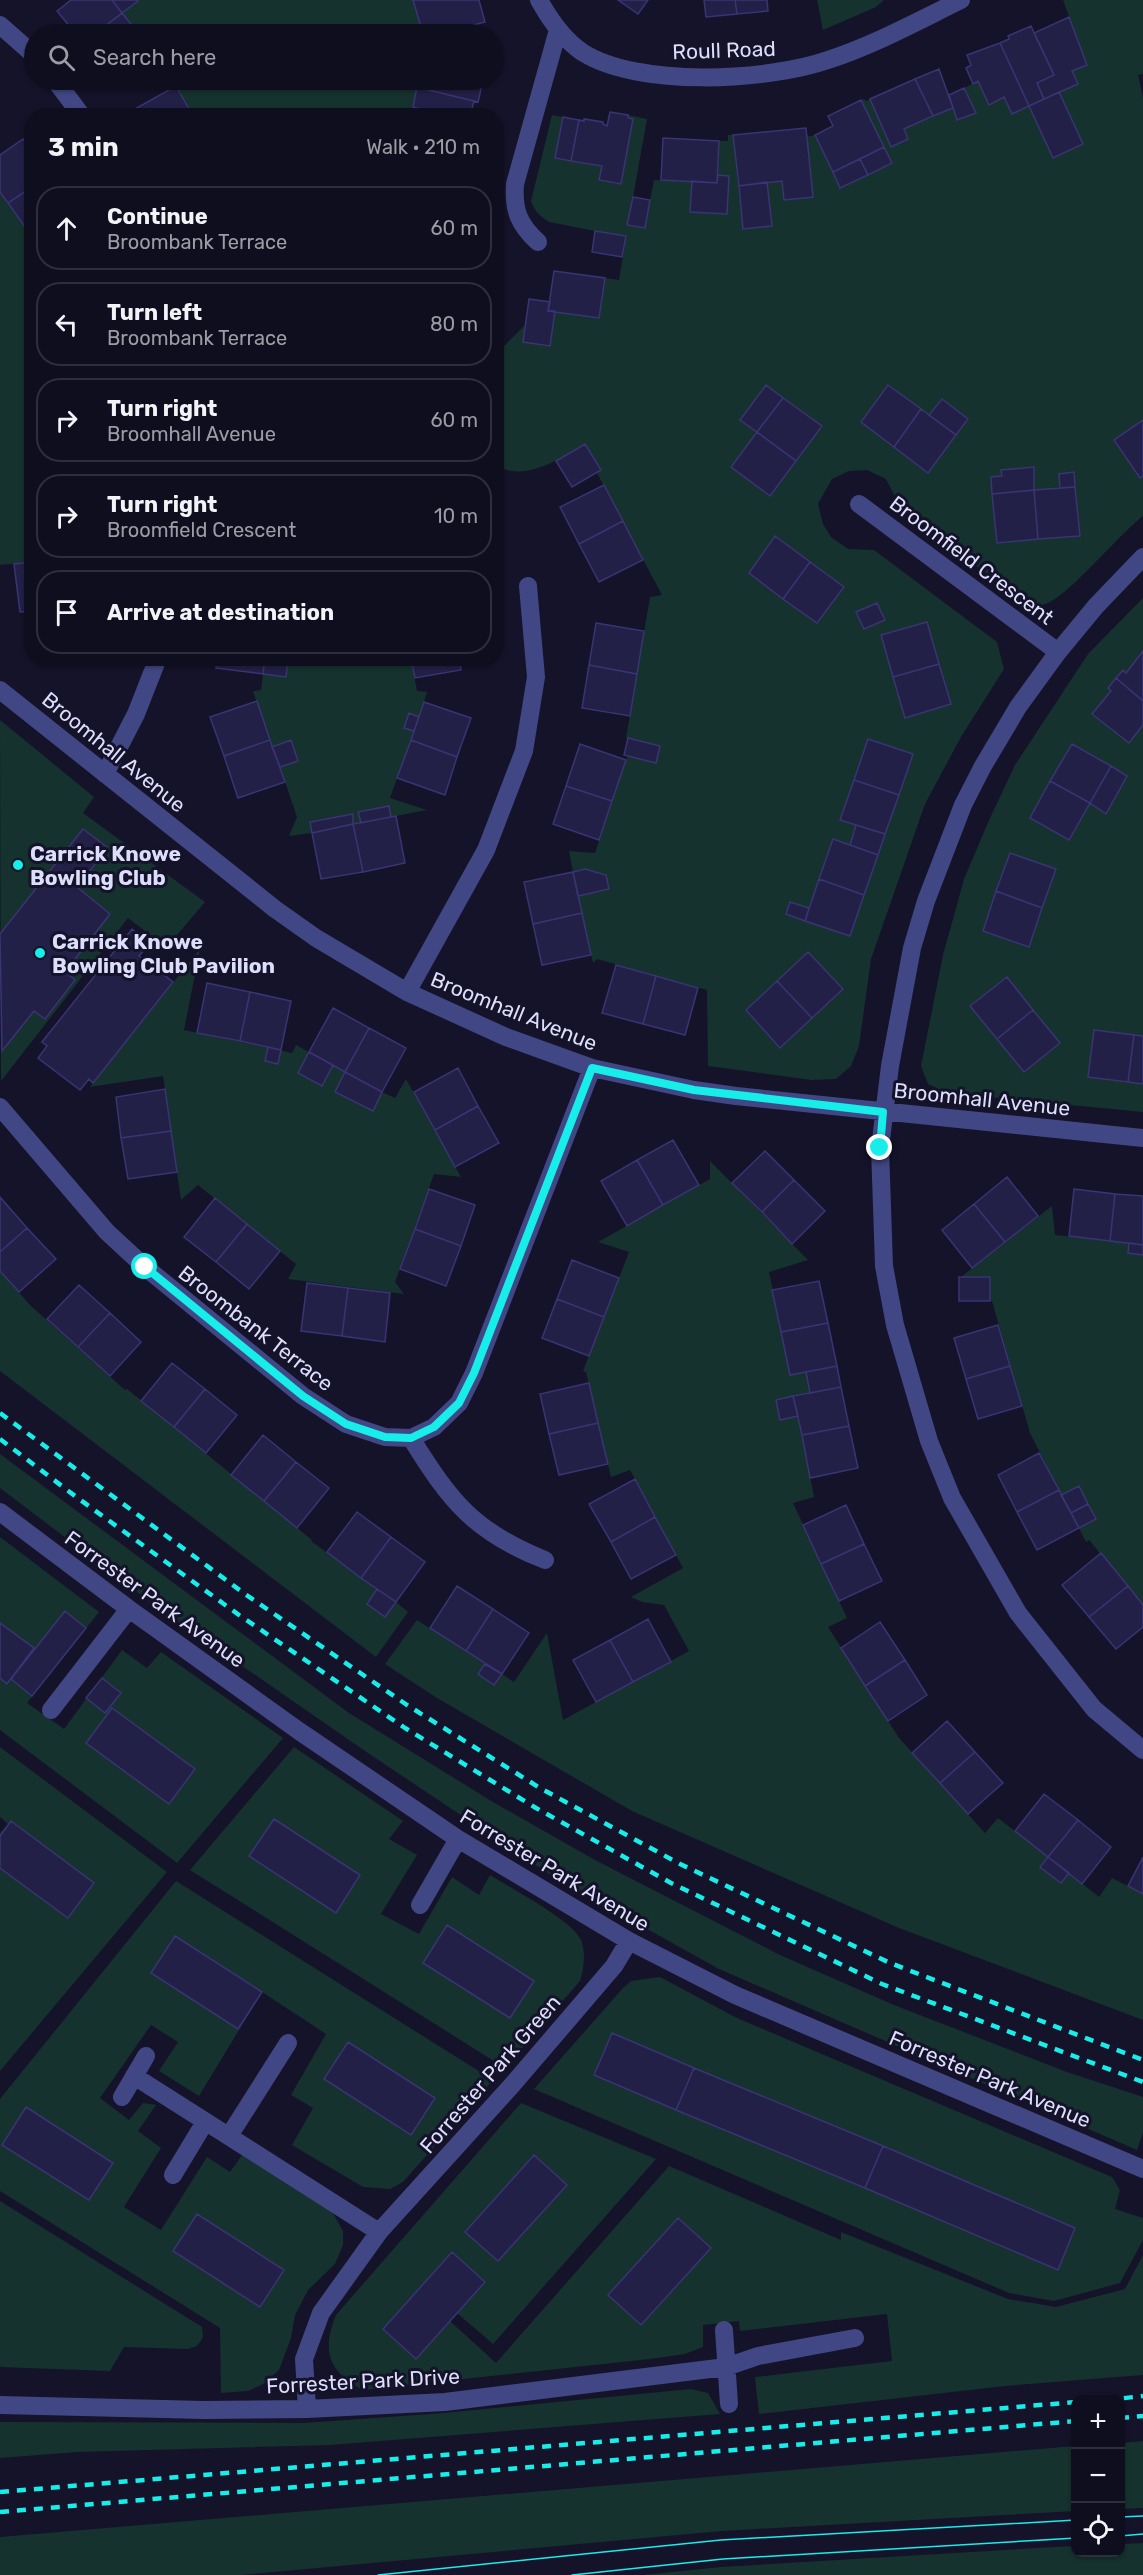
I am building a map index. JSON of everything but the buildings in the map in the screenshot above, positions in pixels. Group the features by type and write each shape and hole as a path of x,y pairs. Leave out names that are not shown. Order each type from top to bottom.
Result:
{"street":[{"name":"Roull Road","path":"539,0 558,30 583,52 611,66 654,74 728,77 777,72 828,61 926,8 961,0"},
{"path":"0,26 24,47"},
{"path":"538,242 526,231 516,216 514,193 558,30"},
{"path":"62,90 76,108"},
{"name":"Broomfield Crescent","path":"860,504 1058,652"},
{"name":"Broomfield Crescent","path":"1143,556 1096,606 1058,652 1018,707 963,805 912,948 883,1112 880,1148 884,1266 895,1325 929,1441 952,1498 1018,1612 1094,1709 1143,1750"},
{"path":"407,992 486,850 524,751 536,677 528,586"},
{"path":"105,774 136,714 155,666"},
{"name":"Broomhall Avenue","path":"0,690 275,909 316,938 407,992 506,1037 592,1068 694,1090 1143,1138"},
{"path":"545,1560 515,1548 470,1518 455,1503 433,1474 411,1438 434,1427 459,1403 469,1383 592,1068"},
{"name":"Broombank Terrace","path":"0,1107 107,1232 145,1267 303,1396 346,1424 385,1437 411,1438"},
{"name":"Forrester Park Avenue","path":"0,1512 129,1609 299,1731 458,1839 629,1941 735,1995 1143,2169"},
{"path":"51,1710 129,1609"},
{"path":"420,1905 458,1839"},
{"name":"Forrester Park Green","path":"307,2409 304,2359 321,2313 379,2232 513,2084 614,1966 629,1941"},
{"path":"228,2136 288,2043"},
{"path":"122,2097 146,2056"},
{"path":"134,2076 379,2232"},
{"path":"173,2175 206,2122"},
{"path":"724,2330 729,2404"},
{"name":"Forrester Park Drive","path":"0,2404 204,2410 307,2409 445,2402 726,2367 758,2356 855,2338"}],"green space":[{"path":"137,0 413,0 420,24 131,24 122,13"},
{"path":"817,0 884,0 876,7 823,30"},
{"path":"1063,0 1143,0 1143,74 1138,75 1143,98 1143,516 1066,591 1054,600 1036,605 1023,600 904,514 886,479 867,470 849,471 832,479 818,504 823,524 831,537 848,549 874,550 997,642 1004,669 961,737 925,804 871,959 859,1046 851,1066 836,1079 812,1080 708,1066 707,990 597,959 593,963 578,896 609,889 606,875 585,869 573,872 569,851 595,853 628,755 660,746 626,738 650,597 662,595 597,473 601,470 585,444 542,467 519,471 504,469 504,346 525,325 523,342 550,346 555,311 605,278 619,280 626,237 549,222 534,208 531,201 552,115 563,117 555,158 602,166 600,180 621,184 633,119 628,118 628,115 647,119 628,225 645,228 654,180 692,181 690,212 726,214 729,176 718,175 719,141 728,141 728,135 733,135 743,229 771,226 767,182 782,181 784,200 813,197 806,137 815,135 840,187 891,164 861,100 864,99 866,101 870,99 891,147 908,139 904,129 953,108 958,120 976,113 964,88 978,81 989,104 1004,97 1012,114 1029,106 1053,157 1083,144 1059,92 1077,84 1072,71 1087,65","holes":["766,385 783,398 757,432 741,420","941,399 968,419 956,435 930,415","1034,467 1034,490 993,493 991,477 1002,476 1002,470"]},
{"path":"178,90 416,90 413,107 417,108 189,108"},
{"path":"0,192 24,226 24,563 0,565"},
{"path":"1143,598 1143,1112 947,1093 928,1084 921,1066 943,955 964,879 1015,765 1088,654"},
{"path":"287,666 412,666 417,691 427,692 419,717 410,713 414,731 390,798 427,810 391,817 389,806 359,812 361,823 353,824 352,814 310,822 312,833 289,836 297,817 280,767 298,761 291,741 272,747 253,691 261,690 263,674 286,677"},
{"path":"0,720 94,797 83,813 205,902 177,935 158,941 128,918 1,1081"},
{"path":"200,949 184,1030 292,1053 296,1045 309,1052 298,1073 322,1086 333,1065 345,1072 373,1110 382,1092 395,1098 406,1079 461,1177 434,1174 395,1282 404,1294 288,1279 296,1264 198,1185 181,1200 163,1076 90,1087"},
{"path":"710,1161 808,1260 769,1272 790,1375 806,1372 810,1393 776,1400 780,1419 798,1416 814,1497 793,1503 847,1618 828,1627 899,1738 985,1833 998,1818 1048,1857 1041,1867 1061,1883 1069,1873 1099,1897 1112,1878 1143,1894 1143,2020 899,1928 632,1811 437,1698 385,1664 417,1620 485,1664 479,1674 494,1685 502,1674 514,1682 547,1633 563,1720 689,1651 664,1605 642,1602 631,1597 683,1568 630,1470 611,1477 586,1372 583,1371 629,1252 598,1242 710,1179"},
{"path":"1052,1206 1055,1235 1129,1243 1128,1253 1143,1255 1143,1605 1089,1540 1086,1542 1079,1528 1096,1519 1079,1486 1061,1495 1030,1433 992,1301 990,1301 990,1278 961,1277"},
{"path":"0,1271 31,1306 125,1390 127,1389 311,1541 377,1589 367,1604 385,1616 396,1602 408,1612 376,1657 0,1371"},
{"path":"0,1454 349,1713 493,1802 595,1860 780,1955 894,2005 1067,2072 1143,2097 1143,2132 1137,2150 719,1969 552,1876 362,1749 153,1604 0,1488"},
{"path":"0,1537 99,1612 27,1703 64,1729 122,1650 147,1668 161,1652 283,1738 177,1863 0,1730"},
{"path":"0,1747 167,1872 0,2071 0,1833 8,1824 0,1817"},
{"path":"294,1747 403,1821 389,1839 417,1855 381,1914 419,1934 452,1877 479,1895 490,1875 554,1914 566,1923 581,1940 584,1960 580,1981 505,2068 190,1870"},
{"path":"176,1881 493,2080 403,2182 390,2189 363,2187 292,2145 313,2108 291,2095 326,2034 262,1992 199,2096 159,2071 178,2042 151,2025 100,2098 129,2120 143,2103 156,2105 138,2131 161,2148 124,2207 161,2230 207,2157 230,2172 242,2155 333,2213 343,2231 343,2245 335,2264 308,2290 295,2315 291,2338 279,2370 265,2383 248,2391 221,2393 220,2328 0,2191 0,2099"},
{"path":"660,1977 737,2018 1112,2177 1120,2190 1115,2209 1143,2218 1143,2240 1120,2283 1054,2301 1009,2293 534,2089 623,1988 631,1981"},
{"path":"521,2103 656,2159 493,2344 457,2313 485,2282 452,2253 383,2329 416,2358 450,2321 496,2363 669,2166 841,2240 841,2232 1008,2299 1056,2307 1125,2289 1143,2255 1143,2375 1005,2386 759,2414 755,2377 892,2361 887,2314 740,2331 739,2321 703,2325 703,2347 685,2354 363,2390 342,2376 331,2360 329,2340 336,2315"},
{"path":"0,2201 202,2327 203,2338 197,2346 188,2349 124,2347 110,2371 0,2367"},
{"path":"691,2389 708,2393 720,2414 330,2445 77,2452 0,2458 0,2422 304,2423 444,2413"},
{"path":"1143,2441 1143,2508 1125,2509 1125,2443"},
{"path":"1071,2446 1071,2511 722,2531 241,2575 0,2575 0,2537"},
{"path":"1143,2543 1143,2575 643,2575 721,2567 1071,2546 1071,2557 1125,2557 1125,2544"}],"tram line":[{"path":"1125,2517 1143,2516"},
{"path":"378,2575 721,2540 1071,2520"},
{"path":"1125,2536 1143,2534"},
{"path":"572,2575 723,2559 1071,2538"}],"railway":[{"path":"0,1413 245,1594 407,1705 540,1788 680,1864 890,1963 1143,2060"},
{"path":"0,1439 239,1615 405,1728 536,1808 671,1883 882,1984 1143,2082"},
{"path":"1125,2398 1143,2396"},
{"path":"0,2492 1071,2402"},
{"path":"1125,2418 1143,2416"},
{"path":"0,2512 1071,2421"}],"place":[{"name":"Carrick Knowe Bowling Club","path":"18,865"},
{"name":"Carrick Knowe Bowling Club Pavilion","path":"40,953"}],"route":[{"path":"145,1267 303,1396 346,1424 385,1437 411,1438 434,1427 459,1403 474,1373 592,1068 694,1090 883,1112 880,1148"}]}
